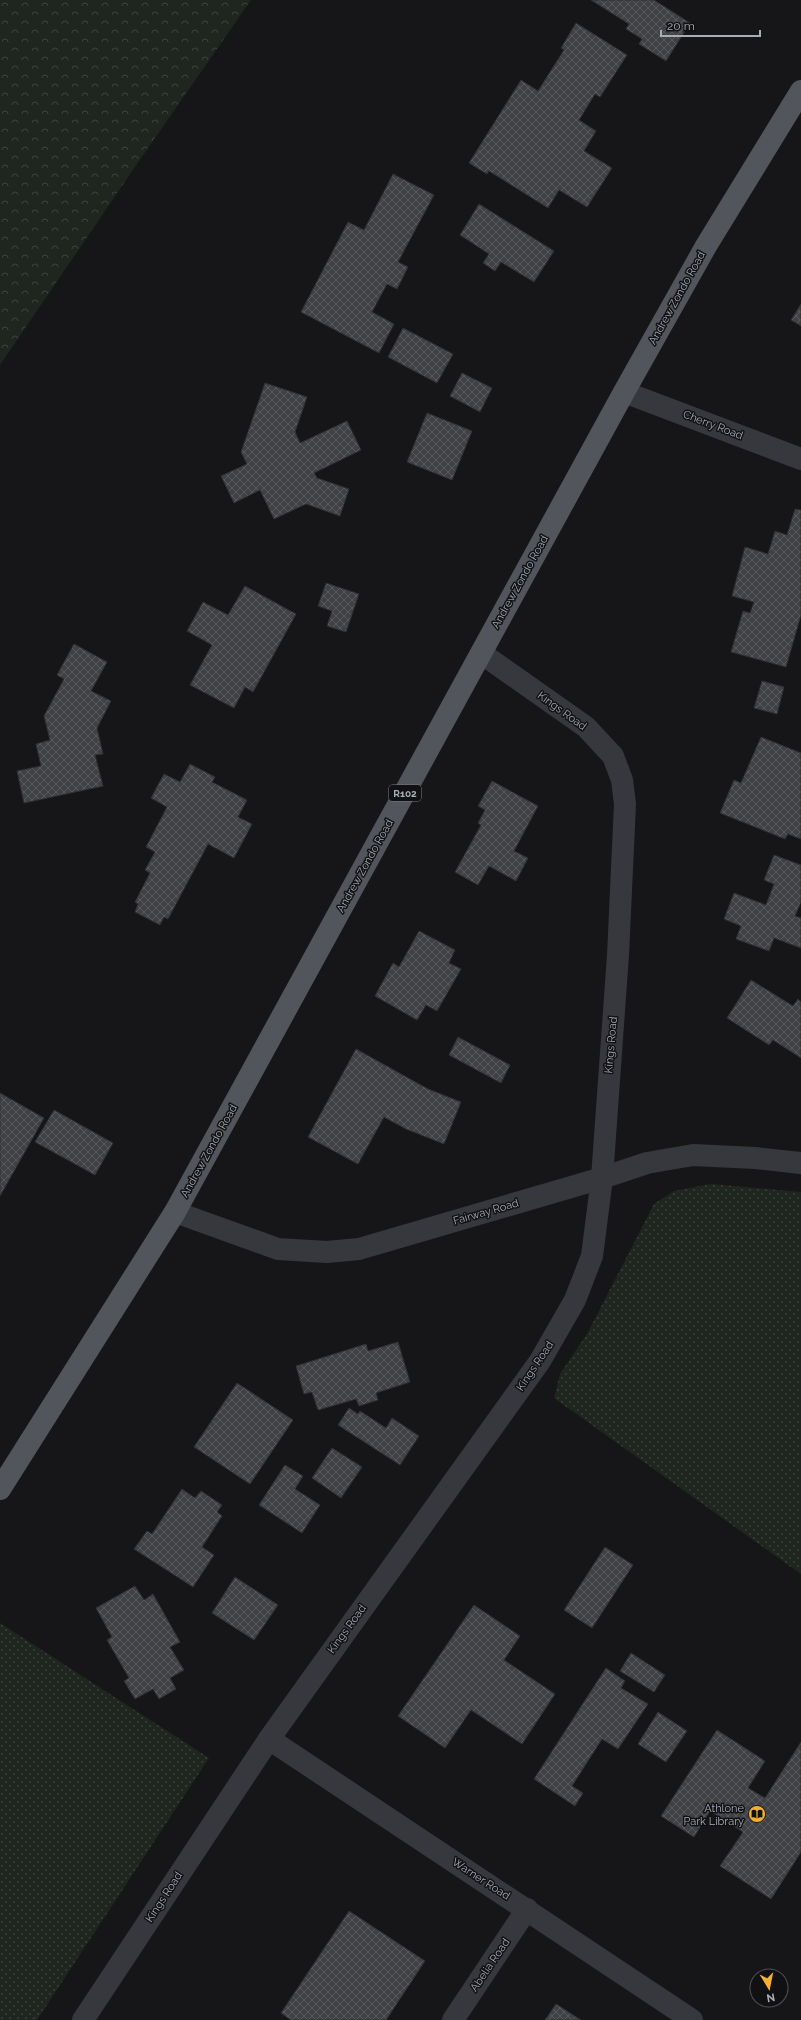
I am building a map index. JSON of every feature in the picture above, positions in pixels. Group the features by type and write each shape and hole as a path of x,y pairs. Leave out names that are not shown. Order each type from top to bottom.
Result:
{"main road":[{"name":"Andrew Zondo Road","path":"0,1489 175,1212 624,392 706,246 801,91"}],"street":[{"name":"Cherry Road","path":"624,392 801,459"},
{"name":"Kings Road","path":"83,2020 269,1739 540,1361 575,1300 592,1256 602,1178 618,955 625,804 622,780 613,756 586,727 481,653"},
{"name":"Fairway Road","path":"175,1212 278,1250 327,1252 359,1249 602,1178 647,1163 693,1155 755,1158 801,1163"},
{"name":"Warner Road","path":"269,1739 692,2020"},
{"name":"Abelia Road","path":"453,2020 527,1910"}],"green space":[{"path":"0,0 251,0 0,365"},
{"path":"711,1184 801,1192 801,1574 554,1398 560,1374 587,1334 654,1204 674,1191"},
{"path":"0,1623 209,1758 37,2020 0,2020"}],"building":[{"path":"591,0 654,0 690,23 666,61 639,44 642,39 626,29 629,24"},
{"path":"576,23 627,55 600,97 595,94 579,120 596,131 584,151 612,168 587,207 559,190 548,208 489,171 487,174 469,163 521,80 538,91 564,50 561,48"},
{"path":"393,174 434,195 398,262 408,267 397,289 387,284 372,312 394,324 379,353 301,312 348,222 364,230"},
{"path":"479,204 554,251 534,282 501,262 495,271 483,263 489,254 460,235"},
{"path":"801,304 801,326 791,320"},
{"path":"403,328 453,354 437,383 388,357"},
{"path":"462,373 492,388 480,412 450,396"},
{"path":"265,383 307,397 295,432 300,443 347,421 361,450 314,473 317,478 349,489 340,516 306,504 274,519 260,490 234,503 221,476 247,464 241,452"},
{"path":"427,413 472,431 452,480 407,462"},
{"path":"795,509 801,510 801,615 786,667 731,652 743,611 750,613 754,602 732,596 745,547 768,554 775,531 787,535"},
{"path":"326,583 359,594 346,632 327,626 332,611 318,606"},
{"path":"245,586 296,614 253,692 245,687 234,708 190,685 212,645 187,631 203,602 228,615"},
{"path":"74,644 107,662 91,691 111,701 97,728 103,754 95,755 103,786 24,803 17,771 41,766 36,744 50,740 44,716 64,679 57,675"},
{"path":"762,681 784,687 777,714 754,708"},
{"path":"761,737 801,753 801,839 788,834 785,839 720,813 734,780 741,783"},
{"path":"190,764 215,777 212,782 247,800 238,817 252,824 234,858 208,844 168,919 164,917 160,925 135,912 138,904 135,902 150,873 145,870 155,852 146,847 167,807 151,798 164,774 180,782"},
{"path":"492,781 538,806 514,851 528,858 516,881 489,866 478,885 455,872 481,825 478,823 485,810 478,806"},
{"path":"774,855 801,865 801,902 795,916 801,918 801,948 774,938 769,951 736,939 741,926 724,919 734,893 766,905 774,884 764,880"},
{"path":"419,931 455,950 449,963 461,969 437,1011 426,1005 417,1020 375,996 393,963 399,967"},
{"path":"751,980 793,1006 798,999 801,1002 801,1058 773,1040 769,1045 727,1018"},
{"path":"458,1037 510,1065 501,1083 449,1055"},
{"path":"356,1049 428,1089 461,1102 444,1144 406,1129 384,1117 358,1164 308,1137"},
{"path":"0,1093 44,1118 0,1196"},
{"path":"54,1110 113,1143 95,1175 35,1142"},
{"path":"398,1342 410,1382 376,1393 378,1400 359,1406 356,1399 318,1410 312,1392 304,1394 296,1366 366,1344 368,1351"},
{"path":"237,1383 293,1420 250,1484 194,1447"},
{"path":"349,1408 358,1414 360,1411 386,1428 392,1418 419,1436 400,1465 338,1425"},
{"path":"332,1448 362,1467 341,1498 312,1478"},
{"path":"285,1465 303,1476 295,1489 320,1505 302,1533 259,1505"},
{"path":"182,1489 195,1498 201,1491 222,1505 217,1512 222,1516 202,1547 214,1555 193,1587 134,1549 147,1531 152,1534"},
{"path":"605,1547 633,1565 592,1628 564,1610"},
{"path":"235,1577 278,1605 254,1640 212,1613"},
{"path":"135,1586 144,1600 153,1594 180,1642 170,1647 184,1670 170,1678 176,1689 159,1699 153,1689 135,1699 124,1681 129,1678 107,1640 112,1637 96,1608"},
{"path":"474,1605 520,1636 504,1660 555,1694 522,1744 471,1710 445,1748 398,1716"},
{"path":"631,1653 665,1675 654,1692 620,1671"},
{"path":"606,1668 625,1681 621,1688 648,1704 618,1749 602,1739 572,1786 583,1793 575,1806 534,1779"},
{"path":"658,1712 687,1731 666,1762 638,1744"},
{"name":"Athlone Park Library","path":"717,1730 765,1761 748,1788 765,1798 801,1742 801,1852 771,1899 720,1866 743,1832 710,1811 694,1837 661,1816"},
{"path":"349,1911 425,1961 386,2020 291,2020 281,2013"},
{"path":"556,2004 581,2020 545,2020"}],"place":[{"name":"Athlone Park Library","path":"757,1814"}]}
